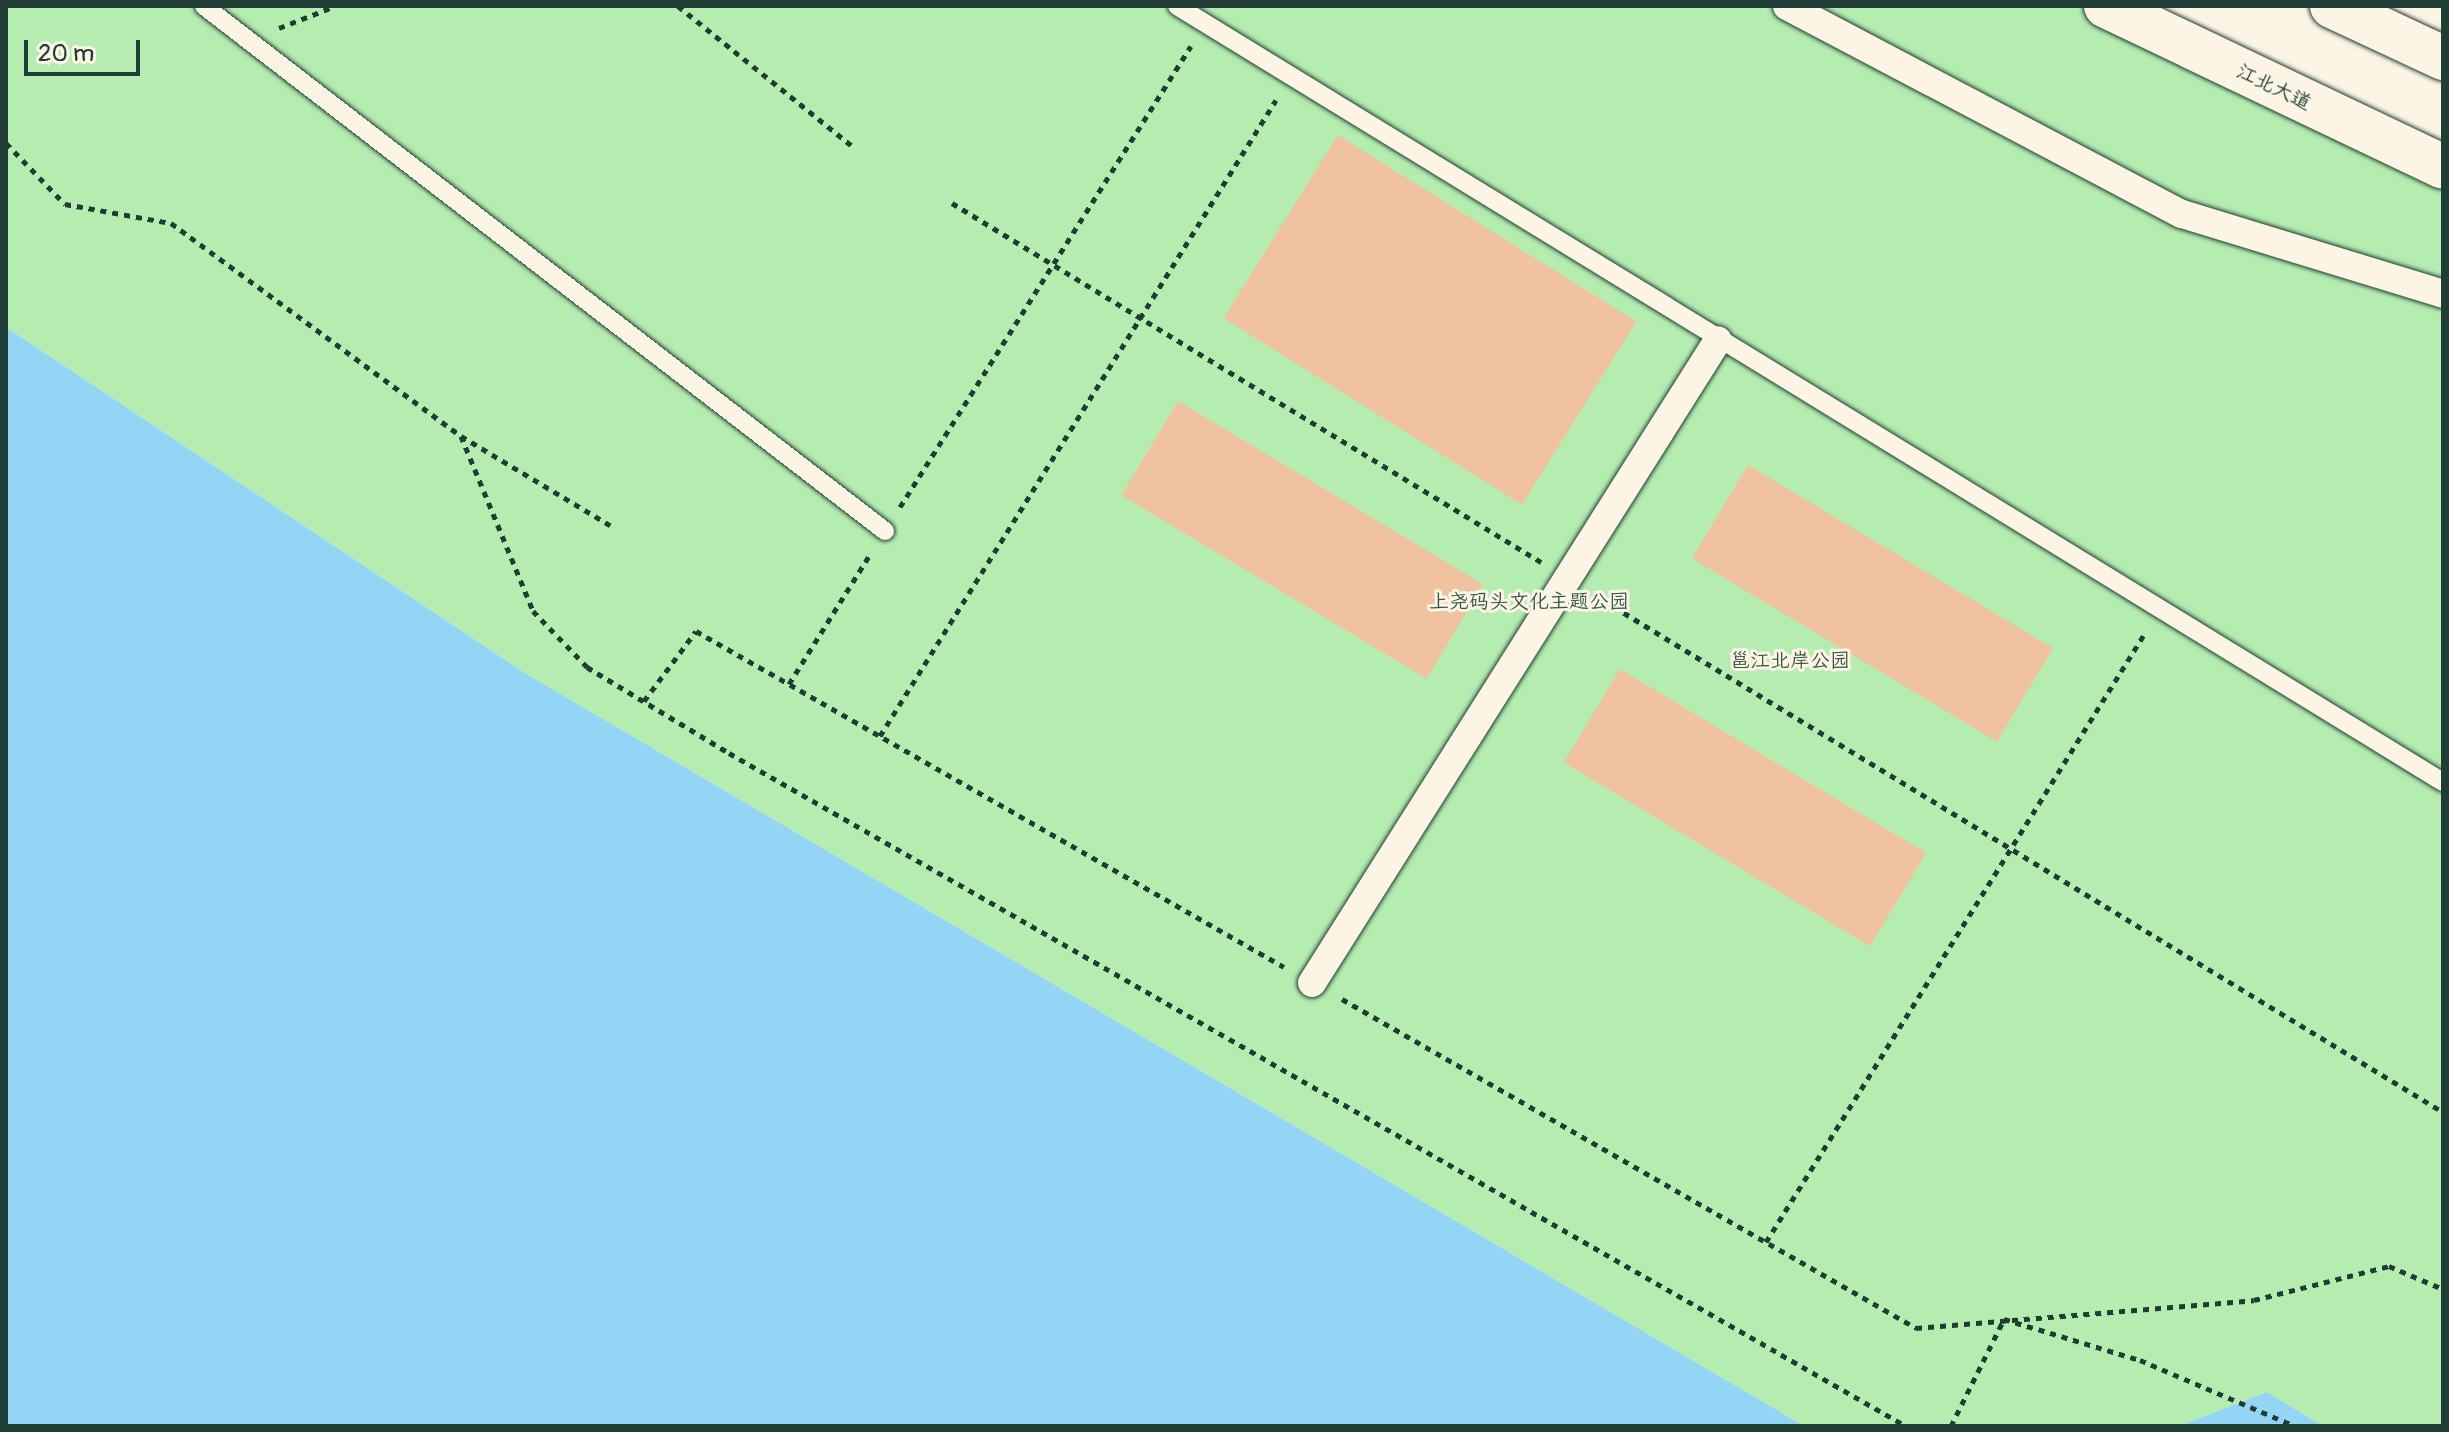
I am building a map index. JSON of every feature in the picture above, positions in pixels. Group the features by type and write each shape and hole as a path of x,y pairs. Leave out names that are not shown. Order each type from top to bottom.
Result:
{"main road":[{"name":"江北大道","path":"2106,6 2443,167"},
{"path":"2332,6 2443,58"}],"street":[{"path":"1787,6 2182,214 2443,294"},
{"path":"1312,983 1718,340"}],"lane":[{"path":"204,6 885,531"},
{"path":"1177,6 1289,79 2443,782"}],"path":[{"path":"248,40 335,6"},
{"path":"678,6 852,146"},
{"path":"789,684 1205,24"},
{"path":"880,736 1289,79"},
{"path":"6,143 65,204 171,223 461,436 610,525"},
{"path":"952,203 2443,1112"},
{"path":"461,436 533,611 587,667 1906,1426"},
{"path":"1766,1242 2008,847 2160,608"},
{"path":"644,701 696,631 1916,1328 2254,1300 2389,1266 2443,1289"},
{"path":"1951,1426 2004,1319"},
{"path":"2004,1319 2140,1360 2295,1426"}],"green space":[{"name":"邕江北岸公园","path":"6,6 2106,6 2443,167 2443,1426 2323,1426 2267,1392 2179,1426 1804,1426 525,673 6,327"}],"water":[{"path":"6,327 525,673 1804,1426 6,1426"},
{"path":"2267,1392 2323,1426 2179,1426"}],"building":[{"path":"1338,135 1637,322 1522,505 1224,318"},
{"path":"1178,401 1483,584 1426,679 1121,495"},
{"path":"1748,465 2053,648 1997,742 1692,558"},
{"path":"1620,669 1926,853 1870,946 1564,762"}],"park label":[{"name":"上尧码头文化主题公园","path":"1529,601"}]}
